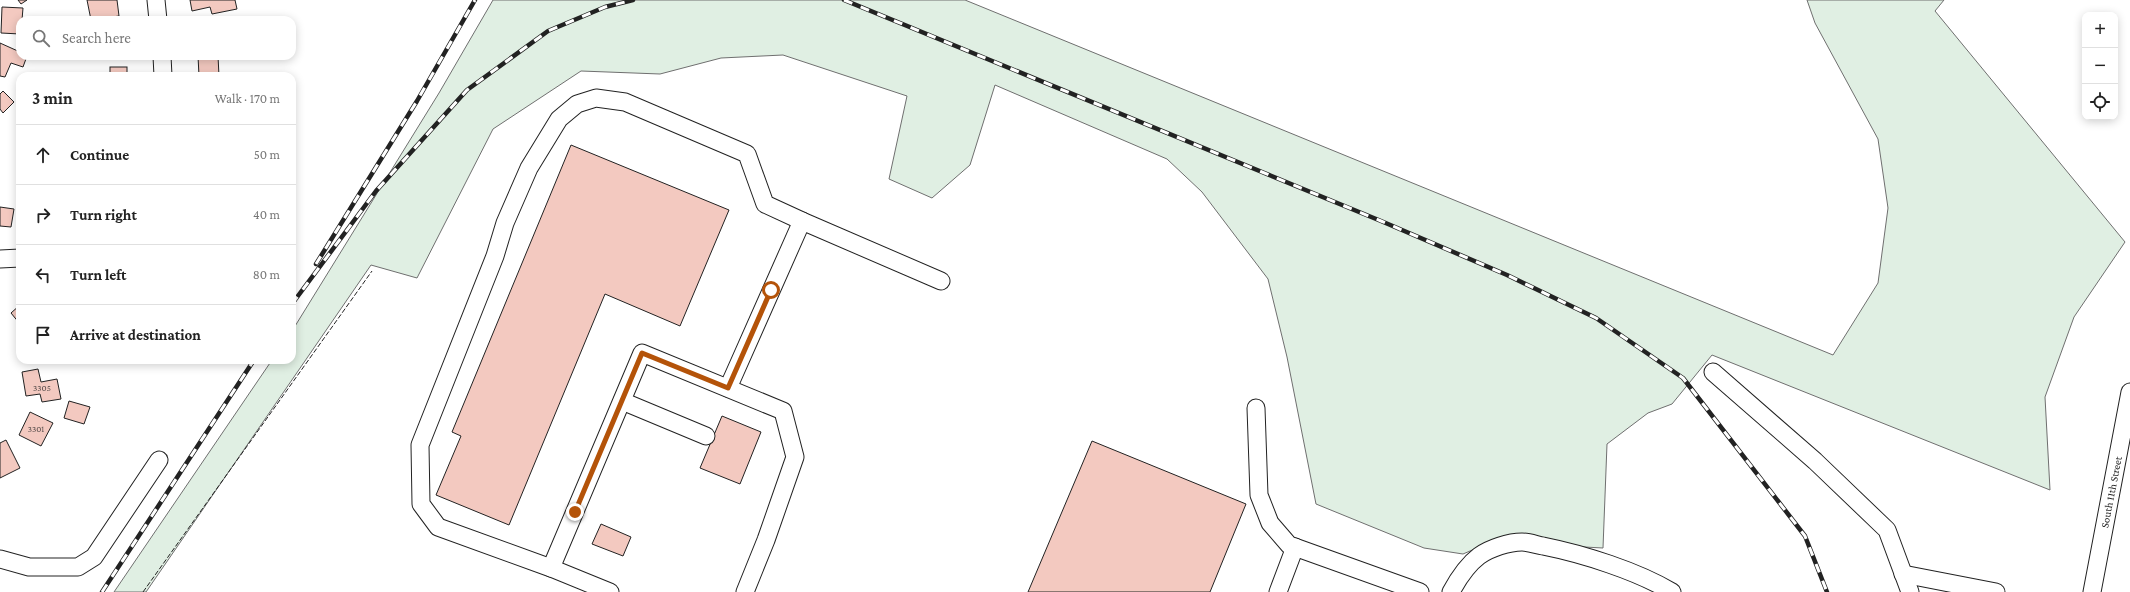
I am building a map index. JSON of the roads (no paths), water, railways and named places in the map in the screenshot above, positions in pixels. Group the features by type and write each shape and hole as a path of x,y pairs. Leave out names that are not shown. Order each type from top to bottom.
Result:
{"street":[{"path":"156,0 158,16"},
{"path":"162,60 163,72"},
{"path":"610,592 551,568 438,528 421,504 420,445 495,256 505,223 529,168 559,119 577,104 596,98 625,102 746,154 766,204 941,281"},
{"path":"728,388 802,221"},
{"path":"0,259 16,258"},
{"path":"551,568 642,353 783,411 795,457 766,540 745,592"},
{"path":"1714,372 1815,461 1887,530 1910,592"},
{"name":"South 11th Street","path":"2092,592 2130,392"},
{"path":"622,400 706,436"},
{"path":"1256,408 1259,495 1270,523 1289,545 1420,592"},
{"path":"0,559 29,567 78,567 94,557 159,460"},
{"path":"1451,592 1461,575 1479,556 1500,547 1523,542 1561,549 1601,562 1657,583 1672,592"},
{"path":"1278,592 1295,547"},
{"path":"1903,574 1996,592"}],"railway":[{"path":"316,264 417,101 475,0"},
{"path":"296,299 376,191 467,90 548,31 605,7 633,0"},
{"path":"844,0 1381,221 1507,275 1596,318 1683,378 1805,536 1827,592"},
{"path":"102,592 251,364"}]}
